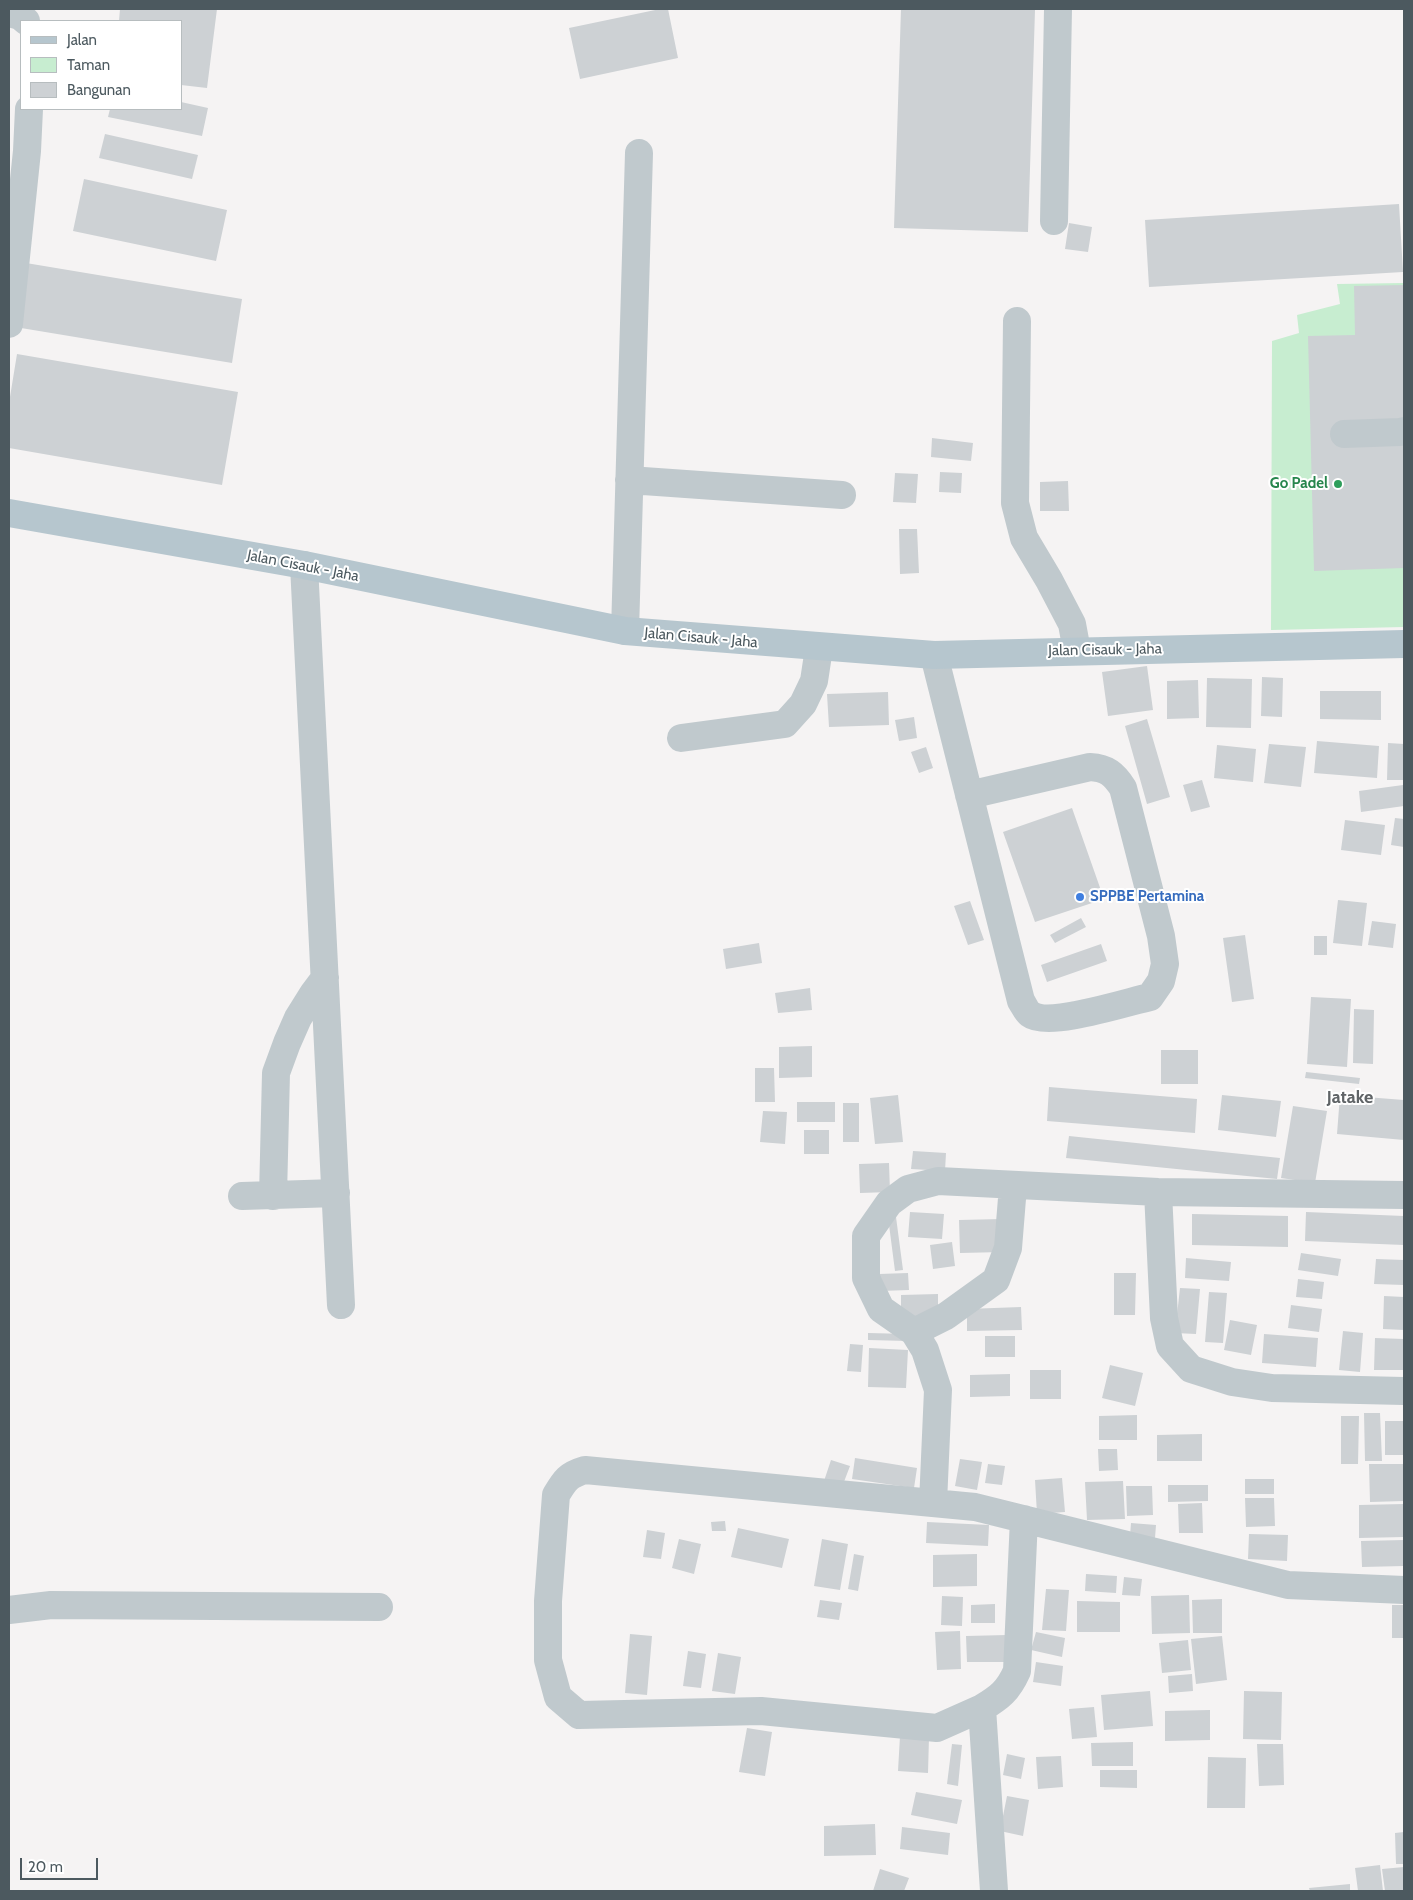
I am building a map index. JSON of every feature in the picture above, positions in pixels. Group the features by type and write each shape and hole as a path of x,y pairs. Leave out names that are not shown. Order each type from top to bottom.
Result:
{"main road":[{"name":"Jalan Cisauk - Jaha","path":"9,513 304,565 625,631 820,648 934,655 1077,650 1404,644"}],"street":[{"path":"1054,221 1058,9"},
{"path":"9,13 20,16 25,20"},
{"path":"9,324 27,150 29,110"},
{"path":"625,631 639,153"},
{"path":"1017,320 1015,504 1024,538 1072,624 1077,650"},
{"path":"1344,434 1404,431"},
{"path":"629,480 842,495"},
{"path":"304,565 341,1304"},
{"path":"681,738 785,724 803,704 814,682 820,648"},
{"path":"934,655 969,795 1021,1001 1029,1014 1038,1018 1065,1018 1150,997 1161,981 1165,964 1161,936 1122,788 1116,777 1100,768 1090,767 969,795"},
{"path":"273,1196 276,1073 286,1043 298,1018 312,994 325,978"},
{"path":"933,1503 938,1390 925,1350 914,1332 881,1309 866,1278 866,1236 889,1203 908,1189 938,1181 1158,1192 1404,1195"},
{"path":"914,1332 946,1316 996,1280 1008,1248 1013,1186"},
{"path":"1158,1192 1164,1318 1170,1346 1191,1369 1232,1382 1272,1388 1404,1391"},
{"path":"242,1196 336,1193"},
{"path":"1024,1519 1017,1671 1011,1684 1000,1698 937,1728 761,1711 579,1715 558,1697 548,1660 548,1601 556,1495 572,1474 585,1470 975,1508 1024,1519 1288,1585 1404,1590"},
{"path":"9,1610 51,1604 379,1607"},
{"path":"982,1708 994,1891"}],"green space":[{"name":"Go Padel","path":"1404,283 1404,627 1271,630 1272,341 1299,333 1297,315 1340,304 1337,284"}],"building":[{"path":"120,9 217,9 207,88 182,85 182,20 119,20"},
{"path":"660,9 668,9 678,58 580,79 569,28"},
{"path":"901,9 1035,10 1028,232 894,228"},
{"path":"182,102 208,108 202,136 108,117 110,110 182,110"},
{"path":"105,134 198,155 192,179 99,158"},
{"path":"84,179 227,210 216,261 73,231"},
{"path":"1399,204 1403,272 1149,287 1145,220"},
{"path":"1069,223 1092,227 1088,252 1065,249"},
{"path":"26,263 242,299 232,363 15,327"},
{"path":"1404,285 1404,568 1314,571 1308,336 1355,335 1354,286"},
{"path":"17,354 238,392 222,485 9,448 9,403"},
{"path":"932,438 973,443 971,461 931,457"},
{"path":"940,472 962,473 961,493 939,492"},
{"path":"895,473 918,474 916,503 893,502"},
{"path":"1068,481 1069,511 1040,511 1040,482"},
{"path":"899,529 917,529 919,573 900,574"},
{"path":"1147,666 1153,710 1108,716 1102,672"},
{"path":"1262,677 1283,678 1282,717 1261,716"},
{"path":"1207,678 1252,679 1251,728 1206,727"},
{"path":"1198,680 1199,718 1167,719 1167,681"},
{"path":"1320,691 1381,691 1381,720 1320,719"},
{"path":"888,692 889,725 829,727 827,694"},
{"path":"914,717 917,738 899,741 895,720"},
{"path":"1147,719 1170,797 1147,804 1125,726"},
{"path":"1317,741 1379,746 1377,778 1314,773"},
{"path":"1388,743 1404,744 1404,780 1387,780"},
{"path":"1269,744 1306,747 1301,787 1264,783"},
{"path":"1217,745 1256,749 1253,782 1214,778"},
{"path":"926,747 933,768 919,773 911,752"},
{"path":"1202,780 1210,807 1191,812 1183,785"},
{"path":"1403,785 1404,806 1361,812 1359,791"},
{"path":"1072,808 1104,899 1035,922 1003,832"},
{"path":"1395,818 1404,819 1404,847 1391,845"},
{"path":"1345,820 1385,825 1381,855 1341,850"},
{"path":"1338,900 1367,903 1362,946 1333,943"},
{"path":"970,901 984,940 968,945 954,906"},
{"path":"1081,918 1086,927 1055,943 1050,935"},
{"path":"1372,921 1396,924 1393,948 1368,945"},
{"path":"1245,935 1254,999 1232,1002 1223,938"},
{"path":"1314,936 1327,936 1327,955 1314,955"},
{"path":"759,943 762,963 726,969 723,949"},
{"path":"1101,944 1107,961 1047,982 1041,965"},
{"path":"810,988 812,1010 778,1013 775,993"},
{"path":"1311,997 1351,999 1347,1067 1307,1064"},
{"path":"1354,1009 1374,1010 1373,1064 1353,1063"},
{"path":"812,1046 812,1077 779,1078 779,1047"},
{"path":"1161,1050 1198,1050 1198,1084 1161,1084"},
{"path":"755,1068 774,1068 775,1102 755,1102"},
{"path":"1306,1072 1360,1078 1359,1084 1305,1078"},
{"path":"1049,1087 1197,1099 1195,1133 1047,1121"},
{"path":"898,1095 903,1142 875,1144 870,1098"},
{"path":"1222,1095 1281,1101 1276,1137 1218,1130"},
{"path":"1340,1095 1404,1100 1404,1140 1337,1134"},
{"path":"797,1102 835,1102 835,1122 797,1122"},
{"path":"843,1103 859,1103 859,1142 843,1142"},
{"path":"1293,1106 1327,1111 1315,1183 1281,1178"},
{"path":"763,1111 787,1112 785,1144 760,1142"},
{"path":"804,1130 829,1130 829,1154 804,1154"},
{"path":"1069,1136 1280,1158 1277,1179 1066,1158"},
{"path":"913,1151 946,1153 945,1171 911,1169"},
{"path":"889,1163 890,1192 860,1193 859,1164"},
{"path":"910,1212 944,1214 942,1239 908,1237"},
{"path":"1306,1212 1404,1216 1404,1245 1305,1241"},
{"path":"1192,1214 1288,1216 1288,1247 1192,1245"},
{"path":"888,1217 896,1217 903,1270 895,1271"},
{"path":"1002,1219 1003,1252 960,1253 959,1220"},
{"path":"952,1242 955,1266 933,1269 930,1245"},
{"path":"1301,1253 1341,1259 1338,1276 1298,1270"},
{"path":"1186,1258 1231,1262 1229,1281 1185,1278"},
{"path":"1376,1259 1404,1260 1404,1285 1374,1284"},
{"path":"908,1273 909,1290 880,1291 879,1274"},
{"path":"1114,1273 1136,1273 1135,1315 1114,1315"},
{"path":"1298,1279 1324,1282 1322,1299 1296,1297"},
{"path":"1180,1288 1200,1289 1196,1334 1175,1333"},
{"path":"1209,1292 1227,1293 1223,1343 1205,1342"},
{"path":"938,1294 938,1317 901,1317 901,1295"},
{"path":"1384,1296 1404,1297 1404,1330 1383,1329"},
{"path":"1291,1305 1322,1309 1319,1332 1288,1328"},
{"path":"1021,1307 1022,1330 967,1331 967,1309"},
{"path":"1230,1320 1257,1325 1251,1355 1224,1350"},
{"path":"1343,1331 1363,1333 1360,1372 1339,1370"},
{"path":"868,1333 908,1334 908,1341 868,1340"},
{"path":"1264,1334 1318,1338 1316,1367 1262,1363"},
{"path":"985,1336 1015,1336 1015,1357 985,1357"},
{"path":"1375,1338 1404,1339 1404,1370 1374,1370"},
{"path":"850,1344 863,1345 861,1372 847,1371"},
{"path":"869,1348 908,1350 906,1388 868,1387"},
{"path":"1110,1365 1143,1373 1135,1406 1102,1398"},
{"path":"1030,1370 1061,1370 1061,1399 1030,1399"},
{"path":"1010,1374 1010,1396 970,1397 970,1375"},
{"path":"1364,1413 1380,1413 1382,1461 1365,1461"},
{"path":"1137,1415 1137,1440 1099,1440 1099,1416"},
{"path":"1341,1416 1359,1416 1358,1464 1341,1464"},
{"path":"1385,1421 1404,1421 1404,1455 1385,1455"},
{"path":"1202,1434 1202,1461 1157,1461 1157,1435"},
{"path":"1098,1449 1117,1449 1118,1470 1099,1471"},
{"path":"855,1458 917,1468 914,1488 852,1479"},
{"path":"960,1459 982,1462 977,1490 955,1486"},
{"path":"831,1460 850,1466 842,1487 824,1481"},
{"path":"988,1464 1005,1466 1002,1485 985,1483"},
{"path":"1369,1464 1404,1464 1404,1501 1370,1502"},
{"path":"1062,1478 1065,1512 1037,1514 1035,1480"},
{"path":"1245,1479 1274,1479 1274,1494 1245,1494"},
{"path":"1123,1481 1125,1519 1087,1520 1085,1482"},
{"path":"1168,1485 1208,1485 1208,1501 1168,1502"},
{"path":"1126,1486 1152,1486 1153,1515 1127,1516"},
{"path":"1245,1498 1274,1498 1275,1526 1246,1527"},
{"path":"1202,1503 1203,1533 1179,1533 1178,1504"},
{"path":"1404,1504 1404,1537 1359,1538 1359,1505"},
{"path":"725,1521 726,1531 712,1531 711,1522"},
{"path":"927,1522 989,1525 988,1546 926,1543"},
{"path":"1131,1523 1156,1525 1155,1538 1130,1536"},
{"path":"738,1528 789,1539 782,1568 731,1557"},
{"path":"647,1530 665,1533 661,1559 643,1557"},
{"path":"1249,1534 1288,1535 1287,1561 1248,1559"},
{"path":"679,1539 701,1544 694,1574 672,1568"},
{"path":"822,1539 848,1544 840,1590 814,1586"},
{"path":"1404,1540 1404,1566 1362,1567 1361,1541"},
{"path":"854,1554 864,1556 858,1591 848,1589"},
{"path":"977,1554 977,1586 933,1587 933,1555"},
{"path":"1086,1574 1117,1576 1116,1593 1085,1591"},
{"path":"1124,1577 1142,1579 1140,1596 1122,1595"},
{"path":"1046,1589 1069,1590 1066,1631 1042,1630"},
{"path":"1189,1595 1190,1633 1152,1634 1151,1596"},
{"path":"942,1596 963,1597 962,1626 941,1625"},
{"path":"1222,1599 1222,1633 1193,1633 1192,1600"},
{"path":"820,1600 842,1603 839,1620 817,1617"},
{"path":"1077,1601 1120,1602 1120,1632 1077,1632"},
{"path":"995,1604 995,1623 971,1623 971,1605"},
{"path":"1392,1605 1404,1605 1404,1638 1392,1638"},
{"path":"960,1631 961,1669 937,1670 935,1632"},
{"path":"1036,1632 1065,1638 1062,1657 1031,1650"},
{"path":"630,1634 652,1636 647,1695 625,1693"},
{"path":"1007,1635 1008,1662 967,1662 966,1636"},
{"path":"1222,1636 1227,1680 1196,1684 1191,1639"},
{"path":"1188,1640 1191,1670 1162,1673 1159,1643"},
{"path":"688,1651 706,1654 701,1688 683,1686"},
{"path":"718,1653 741,1657 735,1694 712,1691"},
{"path":"1036,1662 1063,1666 1061,1686 1033,1682"},
{"path":"1192,1674 1193,1691 1169,1693 1168,1676"},
{"path":"1150,1691 1153,1726 1104,1730 1101,1695"},
{"path":"1244,1691 1282,1692 1281,1740 1243,1739"},
{"path":"1094,1707 1097,1737 1072,1739 1069,1709"},
{"path":"1210,1710 1210,1740 1165,1741 1165,1711"},
{"path":"747,1728 772,1732 765,1776 739,1772"},
{"path":"900,1736 929,1737 928,1773 898,1771"},
{"path":"1133,1742 1133,1766 1092,1766 1091,1743"},
{"path":"952,1744 962,1745 958,1786 947,1784"},
{"path":"1257,1744 1283,1744 1284,1785 1259,1786"},
{"path":"1007,1754 1025,1758 1021,1779 1003,1775"},
{"path":"1061,1756 1063,1787 1038,1789 1036,1757"},
{"path":"1208,1757 1246,1758 1245,1808 1207,1808"},
{"path":"1100,1770 1137,1770 1137,1788 1100,1787"},
{"path":"916,1792 962,1800 957,1824 911,1815"},
{"path":"1007,1796 1029,1800 1023,1836 1000,1831"},
{"path":"875,1824 876,1855 824,1856 824,1826"},
{"path":"902,1827 950,1833 948,1855 900,1849"},
{"path":"1404,1832 1404,1864 1396,1864 1395,1833"},
{"path":"1380,1865 1383,1891 1358,1891 1355,1868"},
{"path":"1404,1867 1404,1891 1385,1891 1382,1869"},
{"path":"880,1869 909,1878 904,1891 873,1891"},
{"path":"1350,1884 1350,1891 1310,1891 1309,1888"}],"place":[{"name":"Go Padel","path":"1338,484"},
{"name":"SPPBE Pertamina","path":"1080,897"}],"district":[{"name":"Jatake","path":"1350,1098"}]}
